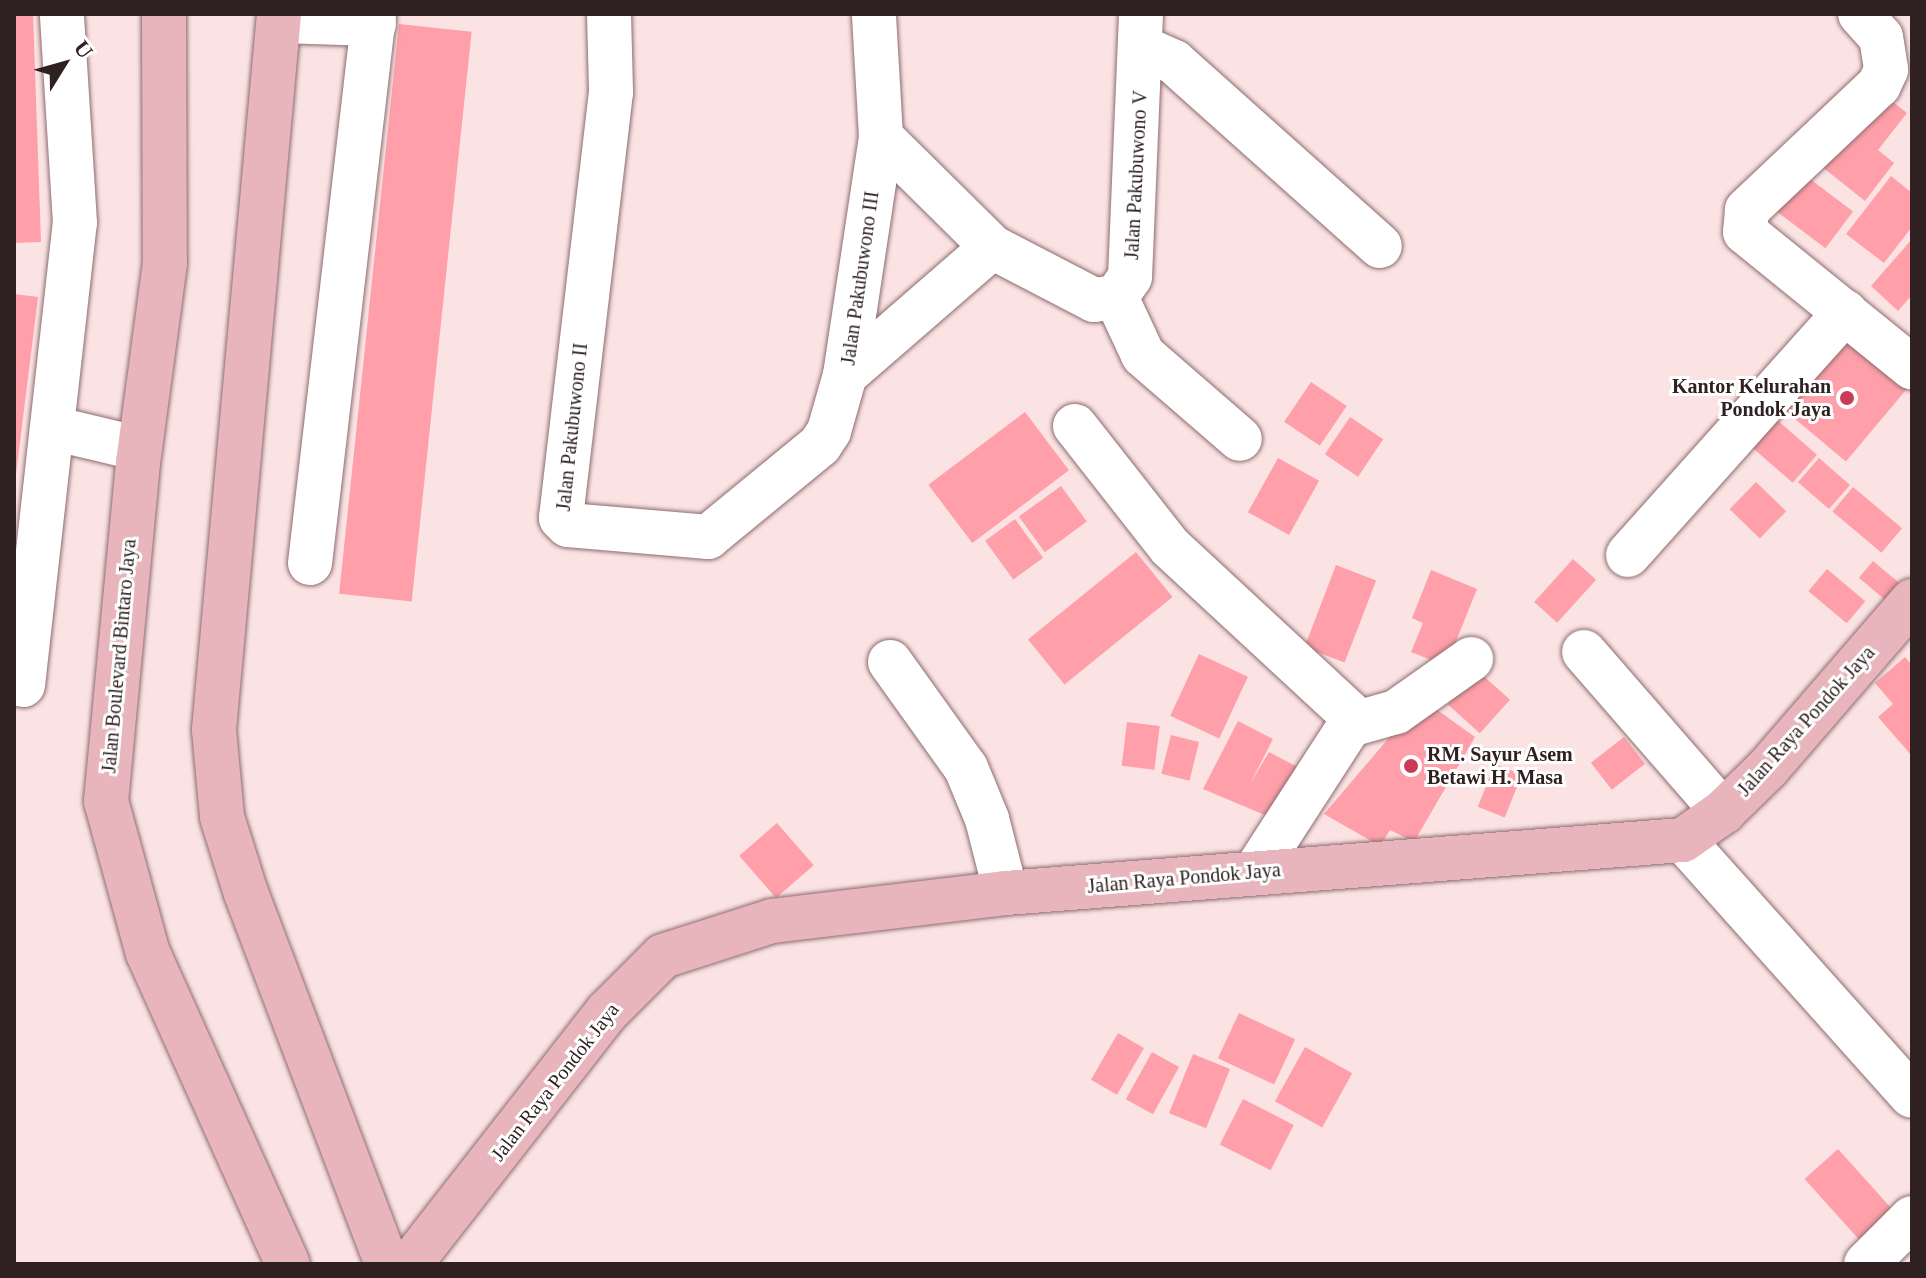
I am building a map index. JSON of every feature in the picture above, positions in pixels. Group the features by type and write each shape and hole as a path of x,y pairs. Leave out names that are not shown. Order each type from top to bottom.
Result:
{"main road":[{"name":"Jalan Boulevard Bintaro Jaya","path":"164,14 165,263 139,456 106,801 148,953 288,1264"},
{"path":"280,18 214,730 222,817 246,893 387,1264"},
{"name":"Jalan Raya Pondok Jaya","path":"410,1264 607,1012 663,956 772,921 1006,893 1683,840 1723,812 1912,601"}],"street":[{"path":"23,685 75,223 62,14"},
{"name":"Jalan Pakubuwono II","path":"609,14 611,92 561,518 568,525 715,535 826,439 845,375"},
{"name":"Jalan Pakubuwono III","path":"845,375 881,137 874,14"},
{"path":"1860,14 1881,37 1886,70 1879,85 1747,210 1745,232 1912,367"},
{"path":"280,18 374,19 310,563"},
{"name":"Jalan Pakubuwono V","path":"1142,31 1380,246"},
{"name":"Jalan Pakubuwono V","path":"1116,297 1130,277 1142,31"},
{"path":"881,137 992,247 1094,300 1116,297 1143,355 1240,439"},
{"name":"Jalan Pakubuwono III","path":"845,375 992,247"},
{"path":"1628,555 1845,312"},
{"path":"1075,426 1170,547 1343,704 1350,725"},
{"path":"51,436 139,456"},
{"path":"1584,652 1723,812"},
{"path":"1255,872 1350,725 1396,712 1471,659"},
{"path":"890,662 966,768 987,819 1006,893"},
{"path":"1683,840 1912,1096"},
{"path":"1866,1264 1912,1218"}],"building":[{"path":"14,14 33,14 41,242 14,243"},
{"path":"399,24 472,32 412,601 339,594"},
{"path":"1879,91 1907,113 1878,150 1894,163 1865,201 1821,166"},
{"path":"1802,173 1853,212 1825,248 1774,210"},
{"path":"1891,176 1912,193 1912,227 1884,263 1846,234"},
{"path":"1912,239 1912,295 1898,311 1871,286"},
{"path":"14,294 38,297 16,474 14,474"},
{"name":"Kantor Kelurahan Pondok Jaya","path":"1849,335 1910,386 1846,462 1785,411"},
{"path":"1311,382 1347,406 1320,446 1284,422"},
{"path":"1025,412 1069,470 972,543 928,485"},
{"path":"1350,417 1383,439 1358,477 1325,454"},
{"path":"1777,420 1817,455 1793,483 1753,448"},
{"path":"1278,458 1319,481 1289,535 1248,512"},
{"path":"1819,458 1850,485 1829,509 1798,482"},
{"path":"1756,482 1786,511 1760,539 1730,509"},
{"path":"1061,486 1087,522 1045,552 1019,517"},
{"path":"1853,487 1902,528 1881,553 1832,512"},
{"path":"1015,519 1043,558 1013,580 985,541"},
{"path":"1136,552 1173,597 1064,685 1028,639"},
{"path":"1573,559 1596,580 1557,623 1534,602"},
{"path":"1873,561 1900,583 1886,600 1859,578"},
{"path":"1336,565 1376,580 1345,663 1304,647"},
{"path":"1827,569 1865,601 1847,623 1808,591"},
{"path":"1431,570 1477,589 1446,666 1411,652 1423,623 1412,618"},
{"path":"1199,654 1248,677 1219,738 1170,716"},
{"path":"1905,657 1912,665 1912,756 1878,717 1893,704 1875,683"},
{"path":"1478,671 1510,700 1480,733 1448,704"},
{"name":"RM. Sayur Asem Betawi H. Masa","path":"1422,699 1475,737 1414,842 1390,830 1380,846 1324,814"},
{"path":"1238,721 1273,739 1250,784 1269,752 1305,771 1279,821 1203,789"},
{"path":"1127,722 1160,726 1154,770 1122,766"},
{"path":"1171,735 1199,742 1189,781 1161,774"},
{"path":"1624,737 1645,764 1612,790 1591,763"},
{"path":"1495,764 1522,775 1505,818 1478,807"},
{"path":"777,823 814,865 776,898 739,856"},
{"path":"1239,1013 1295,1039 1274,1085 1218,1058"},
{"path":"1118,1033 1144,1048 1117,1095 1091,1080"},
{"path":"1305,1047 1352,1073 1322,1127 1275,1101"},
{"path":"1152,1052 1179,1067 1153,1114 1126,1099"},
{"path":"1193,1054 1230,1069 1206,1128 1169,1113"},
{"path":"1243,1099 1294,1125 1271,1170 1220,1144"},
{"path":"1838,1149 1892,1209 1859,1239 1805,1179"}],"place":[{"name":"Kantor Kelurahan Pondok Jaya","path":"1847,398"},
{"name":"RM. Sayur Asem Betawi H. Masa","path":"1411,766"}]}
